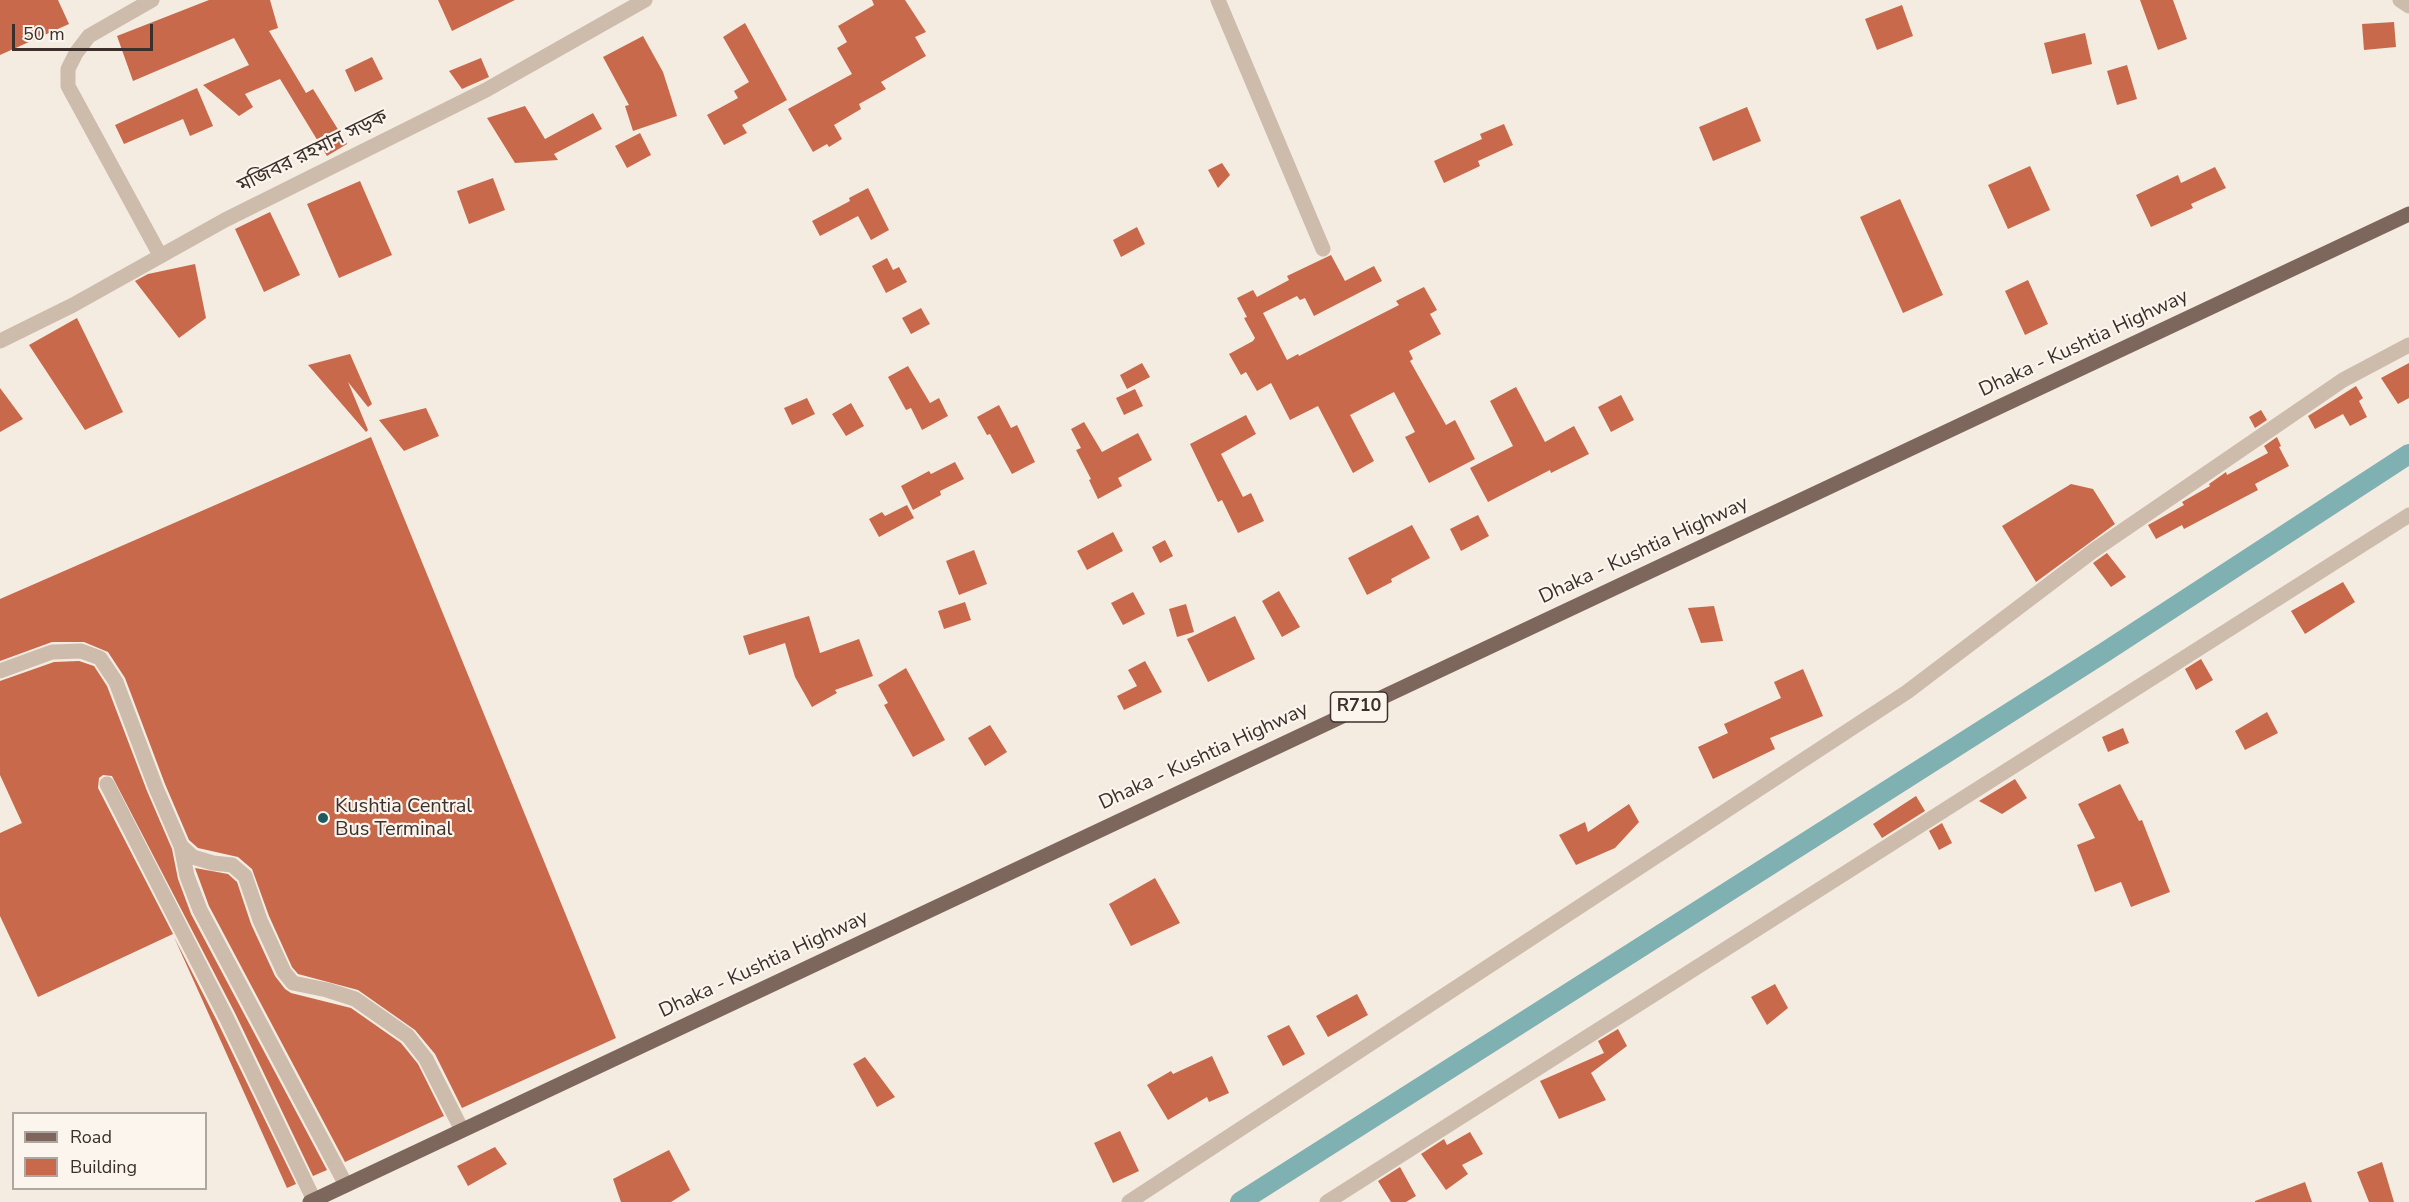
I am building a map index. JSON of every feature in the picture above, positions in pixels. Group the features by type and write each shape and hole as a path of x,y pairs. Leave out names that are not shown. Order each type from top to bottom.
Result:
{"main road":[{"name":"Dhaka - Kushtia Highway","path":"312,1201 2409,214"}],"street":[{"path":"152,0 89,36 76,53 68,69 68,86 160,255"},
{"name":"মজিবর রহমান সড়ক","path":"0,341 73,304 225,220 486,90 645,0"},
{"path":"1218,0 1323,249"},
{"path":"2400,0 2409,6"},
{"path":"1129,1202 1907,692 2094,551 2343,380 2409,345"},
{"path":"1327,1202 2409,515"},
{"path":"0,671 52,652 81,651 100,658 116,682 156,788 181,846 187,876 200,910 346,1185"},
{"path":"107,784 226,1017 312,1201"},
{"path":"181,846 193,857 213,863 232,865 244,876 260,920 284,972 293,983 327,990 354,999 408,1036 426,1059 462,1130"}],"building":[{"path":"0,0 58,0 69,24 0,55"},
{"path":"209,0 270,0 278,28 269,31 306,93 313,89 347,144 327,156 280,79 245,94 253,107 239,116 203,85 249,65 234,38 133,81 117,36"},
{"path":"438,0 515,0 452,31"},
{"path":"872,0 905,0 926,32 915,37 926,56 881,82 886,89 859,104 861,109 834,125 842,139 829,147 827,144 813,152 788,109 852,74 837,48 847,42 838,26 874,5"},
{"path":"2140,0 2173,0 2187,39 2158,50"},
{"path":"1902,5 1913,36 1877,50 1865,19"},
{"path":"2394,22 2396,47 2364,50 2362,24"},
{"path":"745,23 787,100 742,125 747,133 724,145 707,115 738,98 734,91 749,82 723,37"},
{"path":"2085,33 2092,64 2052,74 2044,43"},
{"path":"643,36 663,72 677,116 633,131 625,106 629,105 603,57"},
{"path":"372,57 383,79 355,92 345,70"},
{"path":"481,58 489,77 462,89 449,71"},
{"path":"2127,65 2137,99 2117,105 2107,71"},
{"path":"197,88 213,126 190,136 183,119 124,144 115,125"},
{"path":"525,106 545,139 593,113 602,129 554,154 558,160 515,163 487,118"},
{"path":"1747,107 1761,141 1713,161 1699,127"},
{"path":"1504,124 1513,145 1478,161 1480,166 1444,183 1434,161 1482,139 1480,134"},
{"path":"640,133 651,155 627,168 615,146"},
{"path":"1222,163 1230,175 1218,188 1208,170"},
{"path":"2030,166 2050,210 2008,229 1988,185"},
{"path":"2215,167 2226,188 2191,204 2193,208 2151,227 2136,195 2178,175 2181,183"},
{"path":"493,178 505,210 469,224 457,191"},
{"path":"360,181 392,255 339,278 307,204"},
{"path":"868,188 889,230 871,240 858,216 820,236 812,221 850,201 849,198"},
{"path":"1900,199 1943,295 1903,313 1860,217"},
{"path":"270,212 300,275 264,292 235,229"},
{"path":"1137,227 1145,244 1121,257 1113,240"},
{"path":"1331,255 1345,281 1374,266 1382,281 1314,316 1305,298 1300,300 1297,296 1263,313 1287,360 1399,305 1396,301 1424,287 1437,310 1430,314 1441,334 1409,351 1413,359 1410,361 1446,425 1455,420 1475,459 1429,483 1405,437 1415,432 1394,392 1350,415 1374,461 1353,473 1318,406 1290,420 1271,383 1257,391 1246,372 1241,375 1229,354 1255,338 1244,318 1247,317 1237,298 1253,290 1257,297 1289,280 1287,276"},
{"path":"887,258 893,270 899,267 907,282 886,293 872,266"},
{"path":"195,264 206,318 179,338 135,281 148,274"},
{"path":"2028,280 2048,324 2025,335 2005,291"},
{"path":"921,308 930,324 911,334 902,318"},
{"path":"77,318 123,412 85,430 29,345"},
{"path":"350,354 372,404 368,407 348,382 368,430 366,432 308,365"},
{"path":"1142,363 1150,377 1127,389 1120,375"},
{"path":"2409,363 2409,398 2398,404 2381,378"},
{"path":"908,366 930,403 939,398 948,416 922,430 911,408 906,410 888,377"},
{"path":"2356,386 2363,398 2359,401 2367,417 2350,426 2343,414 2315,429 2308,416"},
{"path":"1516,387 1545,442 1574,426 1589,454 1551,473 1550,470 1488,502 1470,468 1513,446 1490,401"},
{"path":"0,388 23,419 0,432"},
{"path":"1135,389 1143,406 1124,415 1116,398"},
{"path":"1621,395 1634,420 1611,432 1598,407"},
{"path":"807,398 815,414 792,425 784,408"},
{"path":"851,403 864,426 846,436 832,414"},
{"path":"999,405 1011,428 1017,425 1035,462 1012,474 990,434 987,435 977,417"},
{"path":"426,408 439,436 404,451 379,420"},
{"path":"2261,410 2267,420 2255,428 2249,417"},
{"path":"1246,415 1256,434 1221,454 1243,497 1251,493 1264,521 1238,533 1222,500 1218,502 1190,444"},
{"path":"1084,422 1102,452 1138,433 1152,460 1118,478 1122,486 1098,499 1089,480 1091,479 1076,450 1081,448 1071,429"},
{"name":"Kushtia Central Bus Terminal","path":"371,437 616,1038 462,1108 435,1054 415,1030 358,990 298,974 292,967 269,916 252,869 238,857 198,848 189,840 125,678 108,652 84,642 52,642 0,661 0,599"},
{"path":"2277,437 2281,446 2279,447 2289,466 2255,484 2258,490 2184,529 2182,525 2156,539 2148,525 2184,505 2182,502 2210,486 2209,484 2226,472 2227,475 2268,453 2264,446"},
{"path":"955,462 964,479 940,491 941,495 913,510 901,486 929,471 931,474"},
{"path":"2071,484 2093,489 2115,524 2036,582 2002,526"},
{"path":"907,505 914,518 879,537 869,519 882,512 885,516"},
{"path":"1478,515 1489,536 1461,551 1450,529"},
{"path":"1412,525 1430,558 1367,595 1348,558"},
{"path":"1113,532 1123,551 1087,570 1077,551"},
{"path":"1165,540 1173,556 1160,563 1152,547"},
{"path":"974,550 987,584 959,595 946,561"},
{"path":"2107,553 2126,577 2111,587 2093,563"},
{"path":"2343,582 2355,602 2305,634 2291,611"},
{"path":"1279,591 1300,627 1282,637 1262,601"},
{"path":"1133,592 1145,614 1123,625 1111,603"},
{"path":"965,602 971,620 944,629 938,611"},
{"path":"1186,604 1194,632 1177,637 1169,609"},
{"path":"1714,606 1723,641 1701,643 1688,608"},
{"path":"809,616 820,653 859,639 873,676 835,690 837,693 812,707 795,677 785,643 749,655 743,636"},
{"path":"1235,616 1255,659 1208,682 1187,639"},
{"path":"2201,659 2213,680 2196,690 2185,669"},
{"path":"79,661 94,666 107,686 172,849 178,879 191,914 327,1170 313,1176 235,1013 112,776 103,775 99,778 98,788 173,934 38,997 0,916 0,833 22,823 0,775 0,681 54,662"},
{"path":"1145,661 1162,692 1124,710 1117,696 1137,686 1128,670"},
{"path":"906,668 945,740 913,757 884,705 888,703 878,685"},
{"path":"1803,669 1823,716 1770,738 1775,749 1713,779 1698,747 1728,733 1724,724 1781,698 1774,682"},
{"path":"2267,712 2278,733 2245,750 2235,731"},
{"path":"990,725 1007,752 985,766 968,738"},
{"path":"2123,728 2129,743 2108,752 2102,737"},
{"path":"2015,779 2027,798 2002,814 1979,801"},
{"path":"2120,784 2139,821 2142,820 2170,892 2131,907 2121,882 2095,892 2077,845 2095,838 2078,804"},
{"path":"1916,796 1925,811 1882,838 1873,824"},
{"path":"1629,804 1639,822 1615,848 1576,865 1559,835 1585,822 1588,832"},
{"path":"1942,823 1952,843 1939,850 1929,831"},
{"path":"195,868 228,874 237,882 251,924 275,976 285,989 291,993 351,1008 401,1043 418,1064 444,1116 345,1162 209,906"},
{"path":"1155,878 1180,923 1131,946 1109,904"},
{"path":"174,937 217,1021 296,1184 287,1188"},
{"path":"1775,984 1788,1008 1767,1025 1751,997"},
{"path":"1357,994 1368,1015 1328,1037 1316,1016"},
{"path":"1289,1025 1305,1054 1283,1066 1267,1036"},
{"path":"1618,1029 1627,1046 1591,1073 1606,1100 1559,1119 1540,1081 1604,1053 1598,1041"},
{"path":"1212,1056 1229,1093 1209,1102 1207,1097 1168,1120 1147,1085 1171,1071 1173,1074"},
{"path":"865,1057 895,1097 877,1107 853,1064"},
{"path":"1120,1131 1139,1171 1113,1183 1094,1143"},
{"path":"1470,1132 1483,1154 1462,1165 1468,1174 1446,1190 1421,1154 1444,1139 1447,1145"},
{"path":"495,1147 507,1164 468,1186 457,1166"},
{"path":"669,1150 690,1190 671,1202 621,1202 613,1179"},
{"path":"2382,1162 2394,1202 2369,1202 2357,1172"},
{"path":"1400,1167 1416,1196 1406,1202 1391,1202 1378,1181"},
{"path":"2305,1182 2312,1202 2255,1202 2255,1201"}],"waterway":[{"path":"1240,1202 2105,652 2409,454"}],"place":[{"name":"Kushtia Central Bus Terminal","path":"323,818"}]}
